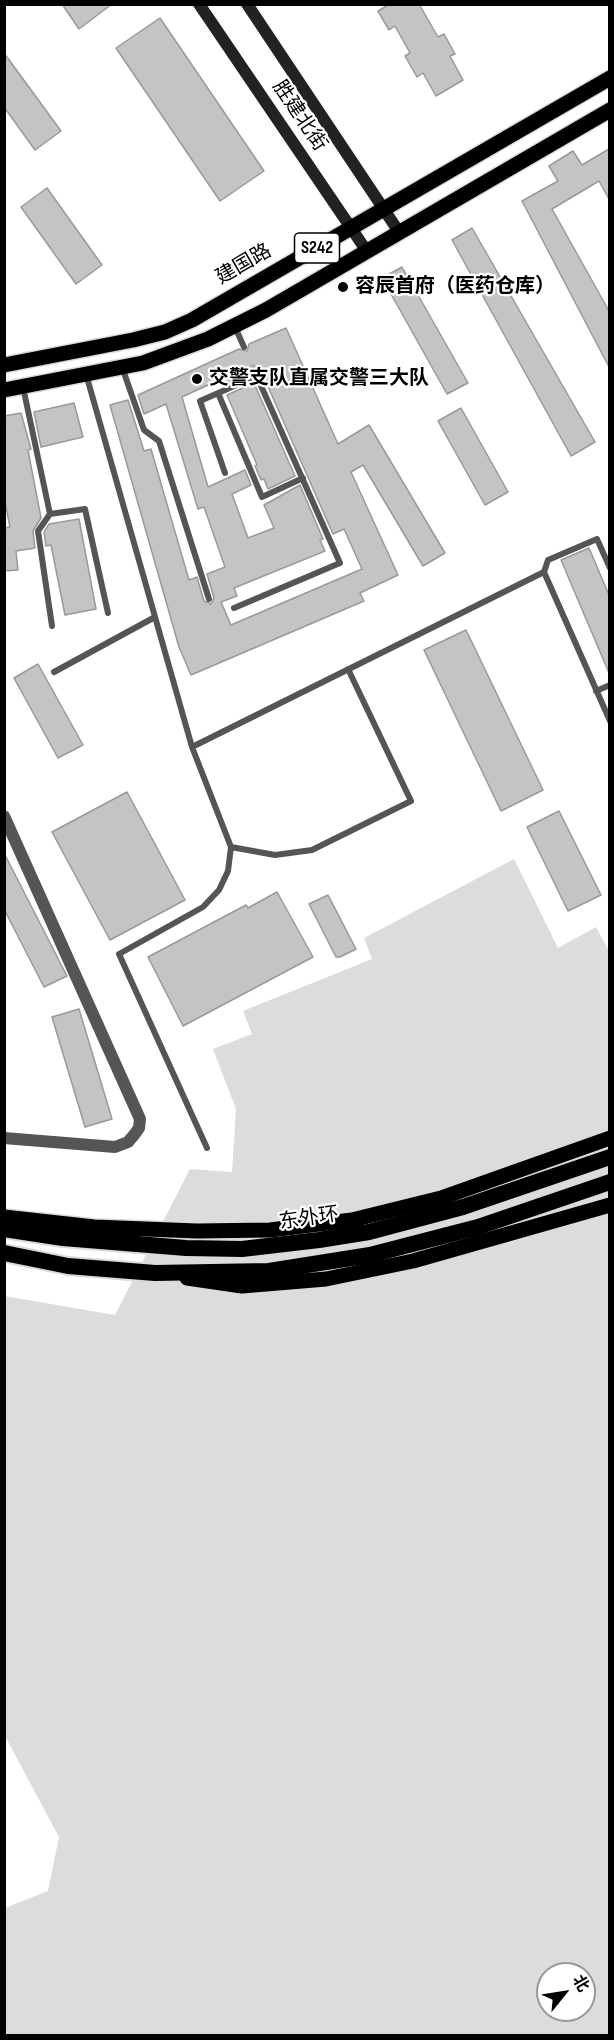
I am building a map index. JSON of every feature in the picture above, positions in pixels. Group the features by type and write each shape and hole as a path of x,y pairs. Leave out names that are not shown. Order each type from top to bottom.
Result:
{"highway":[{"name":"东外环","path":"4,1229 63,1238 186,1248 242,1249 369,1232 463,1207 609,1157"},
{"path":"4,1253 68,1266 155,1273 269,1271 370,1255 478,1227 609,1182"}],"main road":[{"name":"胜建北街","path":"199,4 366,250"},
{"name":"胜建北街","path":"247,4 399,232"},
{"name":"建国路","path":"4,365 165,332 192,320 609,78"},
{"name":"S242","path":"4,390 122,367 178,351 234,326 266,310 609,110"},
{"path":"80,350 86,374"},
{"path":"4,1217 94,1227 197,1231 270,1230 352,1220 441,1198 609,1138"},
{"path":"155,1273 242,1286 326,1279 413,1261 609,1205"}],"street":[{"path":"4,816 140,1119 139,1128 128,1142 115,1147 4,1138"}],"lane":[{"path":"234,326 244,347"},
{"path":"122,367 144,430 159,441 208,599"},
{"path":"225,474 200,401 256,373 340,563 234,608"},
{"path":"86,374 192,747 231,847 228,871 219,890 203,907 118,954 207,1148"},
{"path":"23,386 50,514"},
{"path":"218,393 262,497 303,478"},
{"path":"52,626 38,531 50,514 85,509 108,613"},
{"path":"609,568 597,539 548,560 544,572 609,721"},
{"path":"192,747 544,572"},
{"path":"54,672 155,617"},
{"path":"231,847 274,855 312,850 411,801 348,669"},
{"path":"596,691 609,685"}],"shaded area":[{"path":"514,859 558,948 596,927 610,953 609,2035 5,2035 5,1908 48,1891 59,1837 5,1736 4,1296 115,1315 190,1169 232,1172 236,1109 213,1049 252,1034 243,1011 372,959 364,938"}],"building":[{"path":"62,4 112,4 79,29"},
{"path":"390,4 419,4 438,37 444,34 455,54 450,56 463,80 436,96 423,73 417,77 405,56 410,53 395,26 389,30 378,11"},
{"path":"160,18 264,171 220,201 116,48"},
{"path":"4,53 61,131 35,150 4,107"},
{"path":"609,149 609,199 599,181 552,209 609,311 609,367 522,201 558,181 549,166 573,151 582,165"},
{"path":"47,188 102,265 76,284 21,207"},
{"path":"472,228 595,442 571,456 452,240"},
{"path":"402,267 468,383 447,394 382,278"},
{"path":"286,328 338,444 369,425 445,553 423,566 363,465 351,472 398,575 360,593 364,601 191,675 179,647 110,405 128,400 144,451 151,449 189,580 197,577 204,601 211,604 214,598 207,574 225,567 204,507 198,509 166,404 144,414 138,395 239,349 247,351 249,344","holes":["251,366 258,366 333,534 344,529 362,569 231,625 221,602 237,596 234,588 325,551 320,540 323,539 300,485 264,505 274,528 248,538 232,494 251,485 245,470 208,487 182,397 221,379 223,385 250,373"]},
{"path":"254,383 295,476 268,489 264,479 261,480 255,466 257,465 227,395"},
{"path":"74,403 83,437 41,447 34,412"},
{"path":"461,408 508,492 485,505 438,421"},
{"path":"21,413 31,449 28,450 41,518 33,531 35,548 16,551 18,570 4,571 4,528 10,527 4,498 4,416"},
{"path":"79,519 96,609 65,615 51,545 46,546 44,532 49,524"},
{"path":"589,548 609,595 609,673 561,560"},
{"path":"466,630 543,790 501,811 424,650"},
{"path":"38,664 83,745 58,758 14,678"},
{"path":"127,792 185,900 110,940 52,832"},
{"path":"559,811 601,895 568,911 527,827"},
{"path":"4,853 67,976 44,987 4,909"},
{"path":"277,892 313,957 183,1026 148,957 246,905 248,908"},
{"path":"328,895 356,949 340,957 336,957 309,904"},
{"path":"79,1009 112,1119 85,1127 52,1017"}],"place":[{"name":"容辰首府（医药仓库）","path":"343,287"},
{"name":"交警支队直属交警三大队","path":"197,379"}]}
